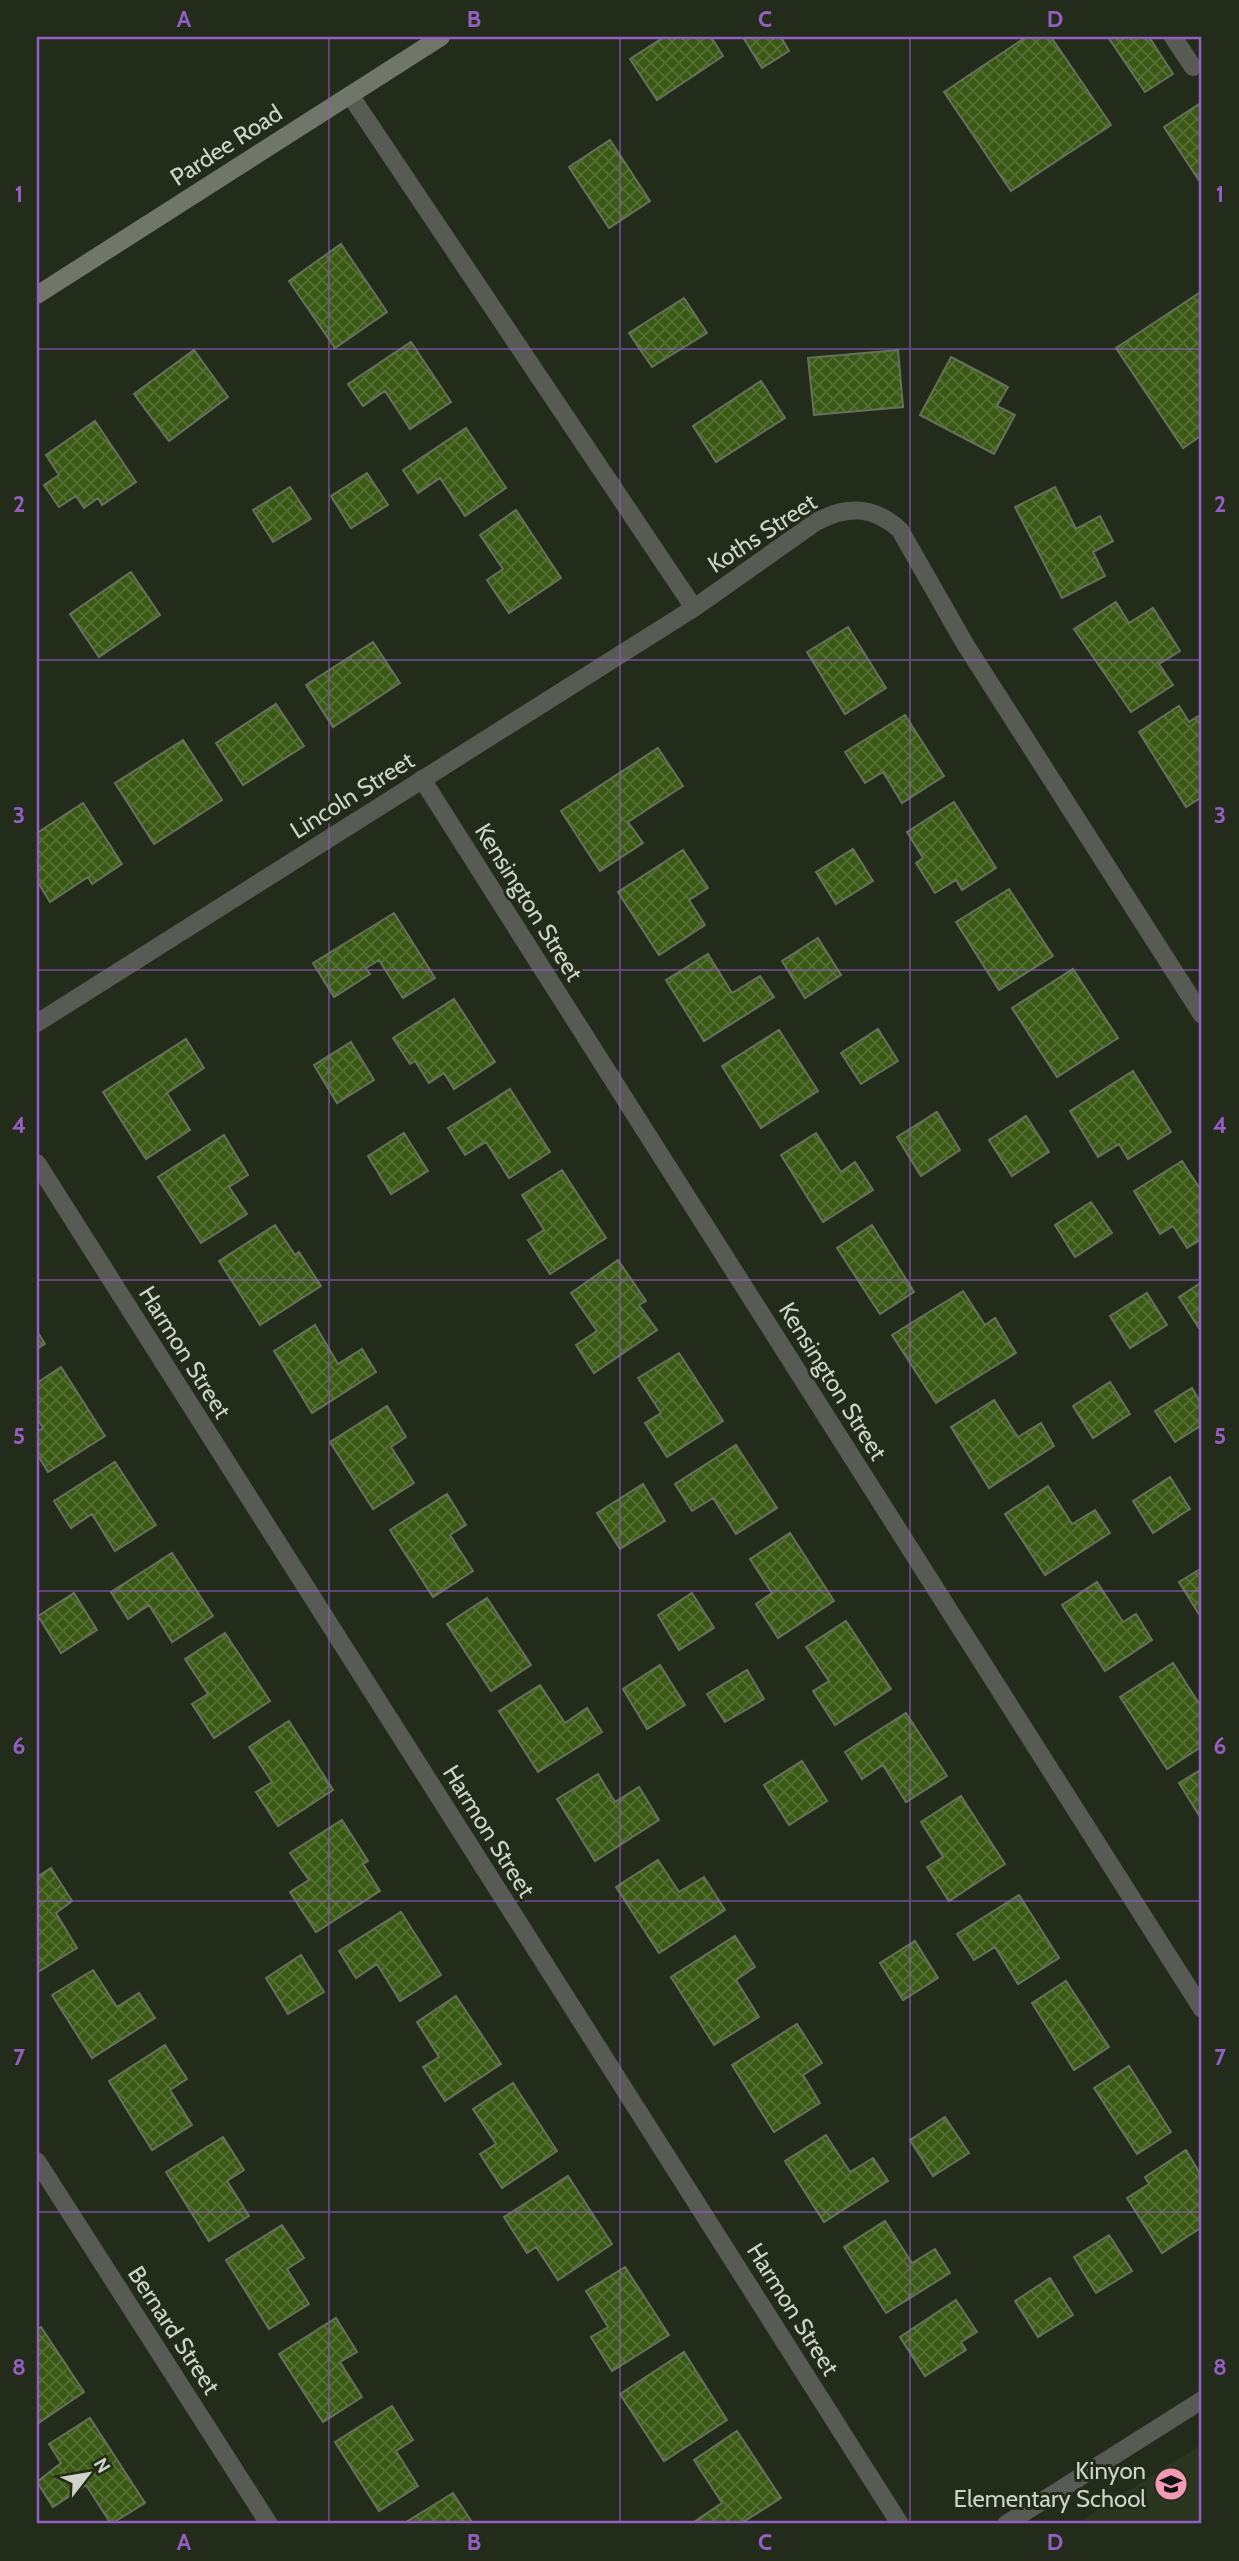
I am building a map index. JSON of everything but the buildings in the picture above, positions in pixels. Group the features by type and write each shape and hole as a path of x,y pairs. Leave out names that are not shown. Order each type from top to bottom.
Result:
{"main road":[{"name":"Pardee Road","path":"37,295 442,37"}],"street":[{"path":"1173,37 1193,67"},
{"name":"Koths Street","path":"350,95 694,608 832,513 869,510 887,518 900,530 965,644 1202,1015"},
{"name":"Lincoln Street","path":"37,1023 694,608"},
{"name":"Kensington Street","path":"422,779 1202,2009"},
{"name":"Harmon Street","path":"37,1163 900,2524"},
{"name":"Bernard Street","path":"37,2161 269,2524"},
{"path":"1006,2524 1202,2400"}],"shaded area":[{"name":"Kinyon Elementary School","path":"1202,2444 1202,2524 1076,2524"}],"place":[{"name":"Kinyon Elementary School","path":"1171,2484"}]}
